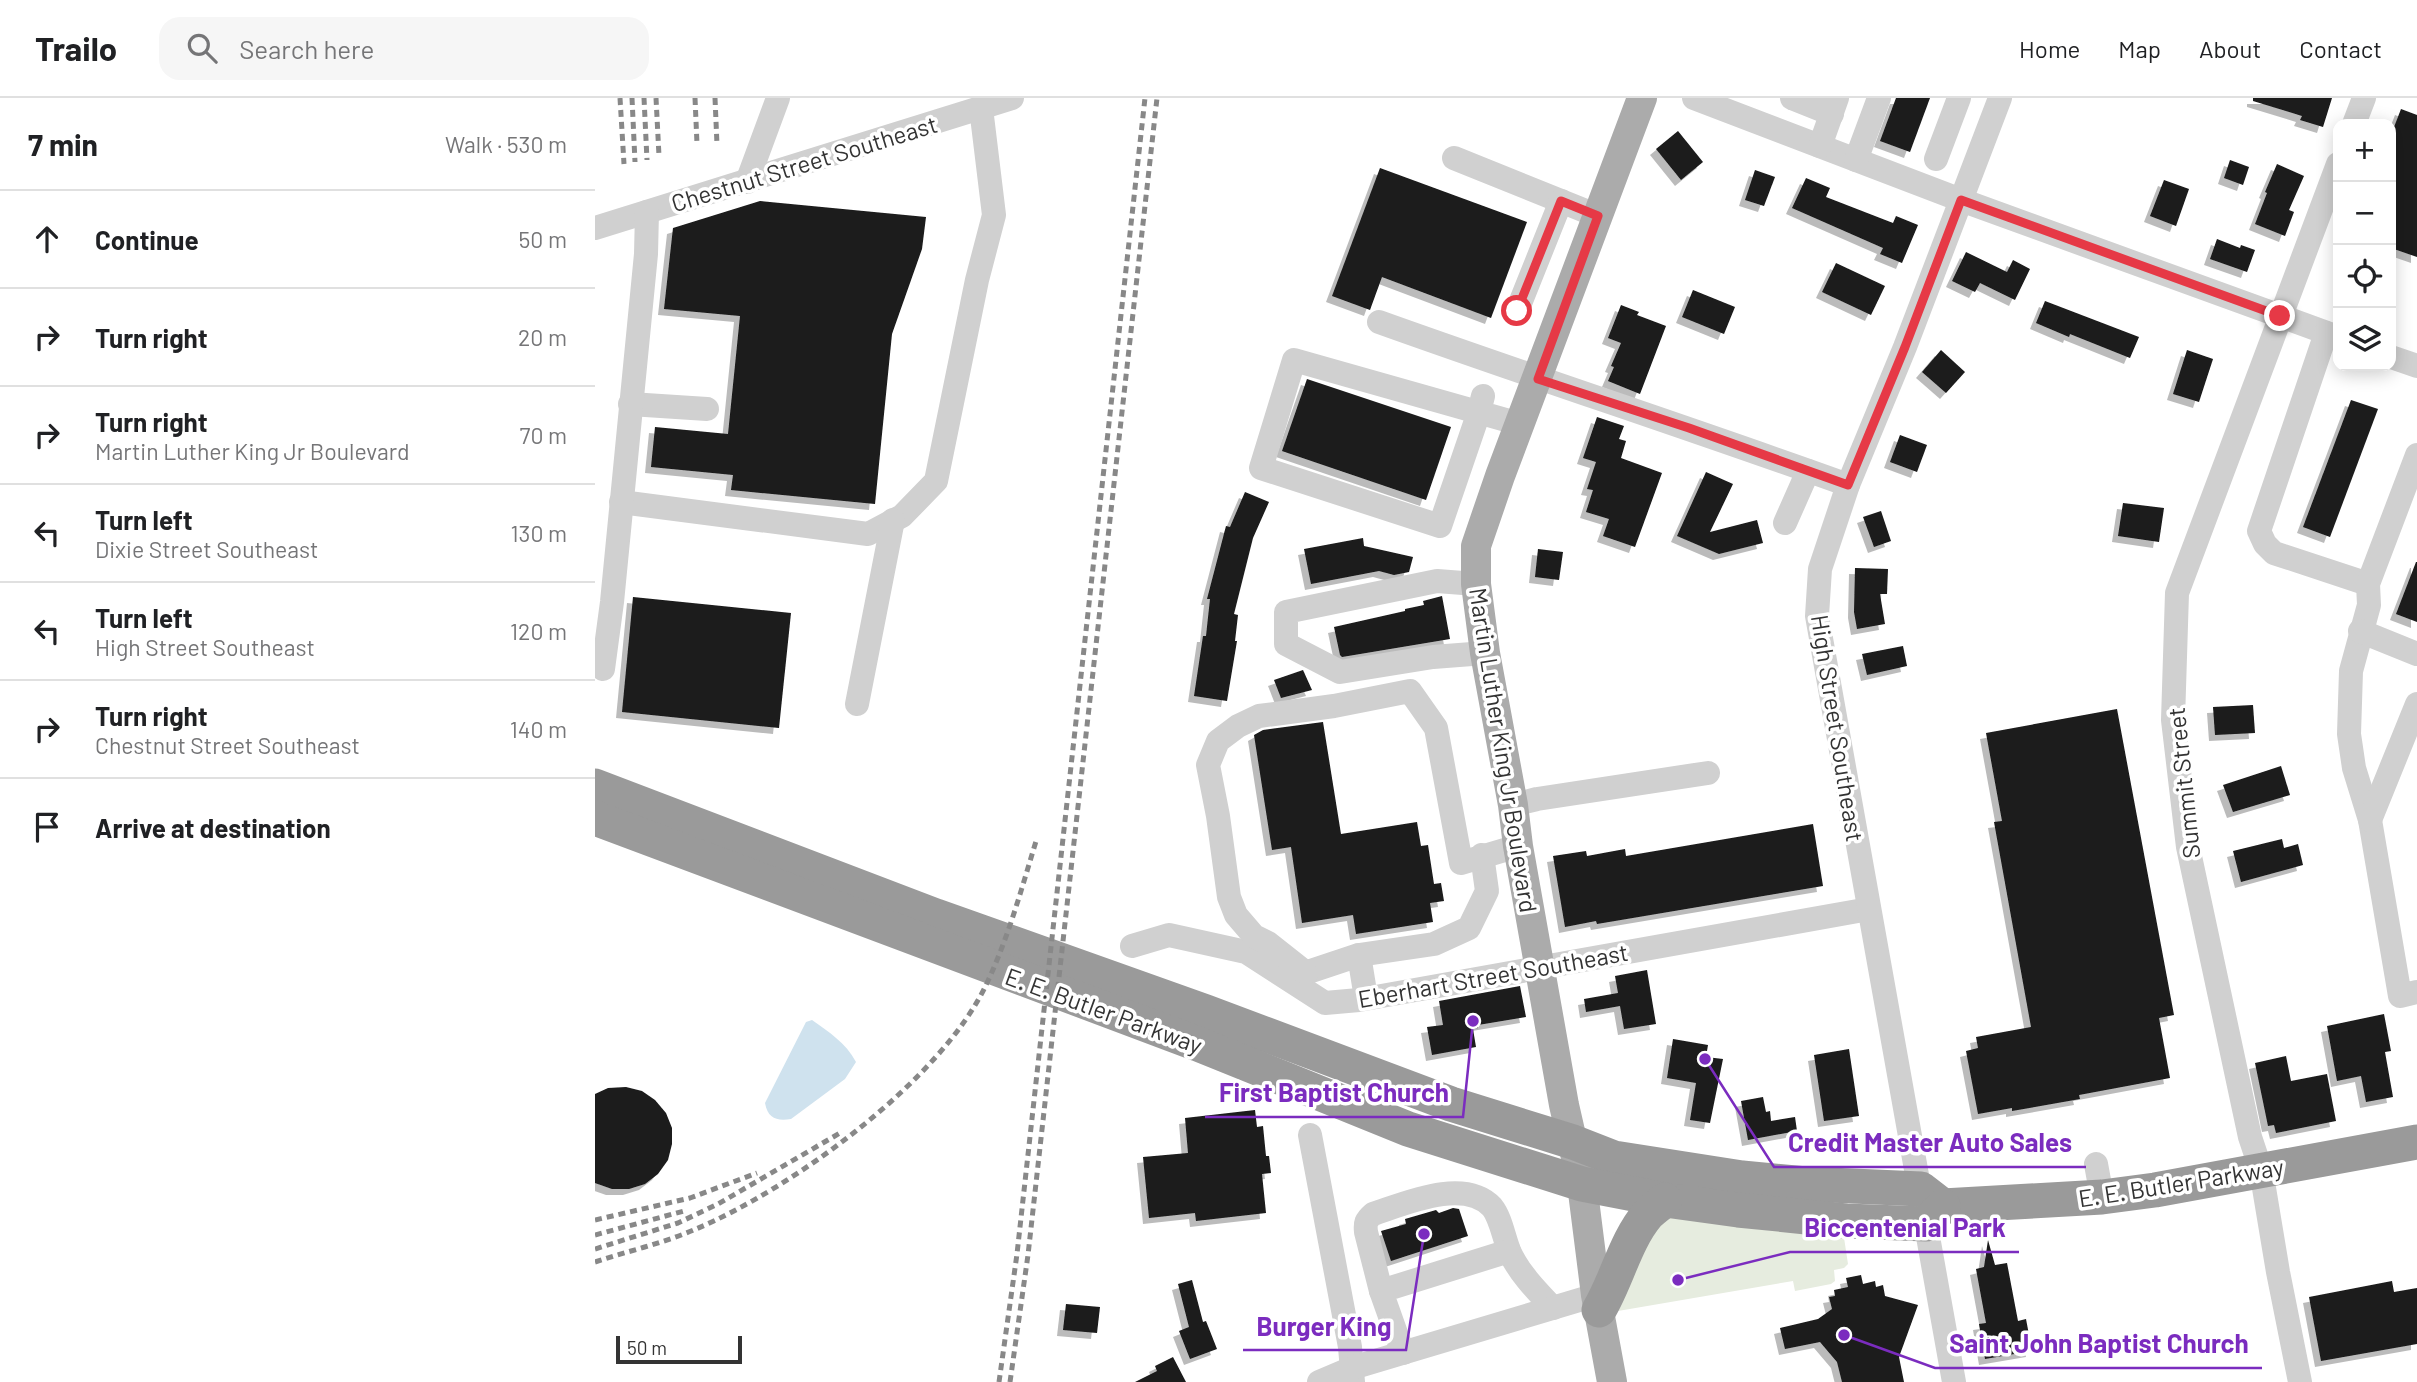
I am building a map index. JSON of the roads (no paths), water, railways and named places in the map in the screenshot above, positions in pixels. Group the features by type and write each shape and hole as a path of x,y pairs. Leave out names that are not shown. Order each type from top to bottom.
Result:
{"highway":[{"name":"E. E. Butler Parkway","path":"595,786 932,930"},
{"name":"E. E. Butler Parkway","path":"595,818 932,930 1202,1028 1573,1142 1614,1158 1742,1178 1806,1184 1930,1206"},
{"name":"E. E. Butler Parkway","path":"1202,1028 1408,1129 1582,1184 1665,1199 1846,1221 2099,1181 2155,1190 2417,1142"},
{"path":"1598,1303 1611,1289 1630,1243 1648,1214 1665,1199"}],"main road":[{"name":"Martin Luther King Jr Boulevard","path":"1612,1382 1582,1184 1564,1105 1485,653 1476,584 1476,546 1642,98"}],"street":[{"path":"747,182 778,98"},
{"name":"Chestnut Street Southeast","path":"597,223 647,212 747,182 1012,98"},
{"path":"1694,98 1961,200 2332,335 2259,531 2265,544 2274,553 2368,583"},
{"path":"1792,98 1835,106 1820,146"},
{"path":"1856,160 1879,98"},
{"name":"High Street Southeast","path":"1954,1382 1930,1206 1869,909 1817,617 1820,569 1848,485 1905,347 2000,98"},
{"path":"2356,119 2364,98"},
{"path":"1935,159 1957,105 1990,124"},
{"path":"621,502 868,534 902,516 936,481 977,280 994,215 981,108"},
{"path":"1454,158 1598,216"},
{"name":"Summit Street","path":"2300,1382 2286,1272 2262,1170 2250,1137 2188,847 2173,720 2177,593 2333,177"},
{"path":"1517,311 1561,201"},
{"path":"603,669 646,254 647,212"},
{"path":"1379,322 1848,485"},
{"path":"2396,359 2417,366"},
{"path":"1481,404 1440,526 1261,468 1294,360 1481,404 1520,424"},
{"path":"630,404 707,409"},
{"path":"2417,455 2368,583 2369,605 2351,671 2349,734 2354,768 2370,820 2400,996 2417,992"},
{"path":"1785,523 1808,471"},
{"path":"857,704 893,520"},
{"path":"1476,584 1437,581 1286,612 1286,644 1340,671 1433,657 1485,653"},
{"path":"2360,631 2417,654"},
{"path":"1359,955 1356,1000 1305,973 1268,943 1254,936 1236,915 1229,897 1208,765 1219,741 1238,726 1259,716 1334,706 1410,691 1436,728 1461,863 1518,846"},
{"path":"2370,820 2417,704"},
{"path":"1513,805 1708,773"},
{"path":"1305,973 1359,955 1434,944 1469,928 1487,891 1482,855"},
{"name":"Eberhart Street Southeast","path":"1132,946 1169,935 1246,952 1325,1003 1356,1000 1869,909"},
{"path":"1434,944 1441,984"},
{"path":"1310,1135 1350,1346 1352,1375"},
{"path":"1403,1353 1381,1291 1365,1223 1373,1214 1439,1194 1450,1193 1485,1202 1493,1209 1514,1261 1553,1308"},
{"path":"1381,1291 1514,1261"},
{"path":"1514,1261 1514,1319"},
{"path":"1319,1382 1352,1375 1403,1353 1514,1319 1553,1308 1598,1303"}],"water":[{"path":"812,1020 842,1044 856,1062 845,1079 791,1119 774,1118 768,1113 765,1103 806,1022"}],"railway":[{"path":"620,98 624,164"},
{"path":"632,98 635,162"},
{"path":"644,98 647,160"},
{"path":"656,98 659,156"},
{"path":"695,98 697,144"},
{"path":"715,98 717,145"},
{"path":"999,1382 1017,1254 1145,98"},
{"path":"1010,1382 1028,1255 1157,98"},
{"path":"595,1262 684,1234 735,1211 819,1159 901,1093 936,1057 966,1020 987,983 1009,929 1037,838"},
{"path":"595,1249 678,1223 718,1204 840,1133"},
{"path":"595,1220 690,1198 757,1173"},
{"path":"595,1235 684,1211"}],"place":[{"name":"First Baptist Church","path":"1473,1021"},
{"name":"Credit Master Auto Sales","path":"1705,1059"},
{"name":"Burger King","path":"1424,1234"},
{"name":"Biccentenial Park","path":"1678,1280"},
{"name":"Saint John Baptist Church","path":"1844,1335"}]}
